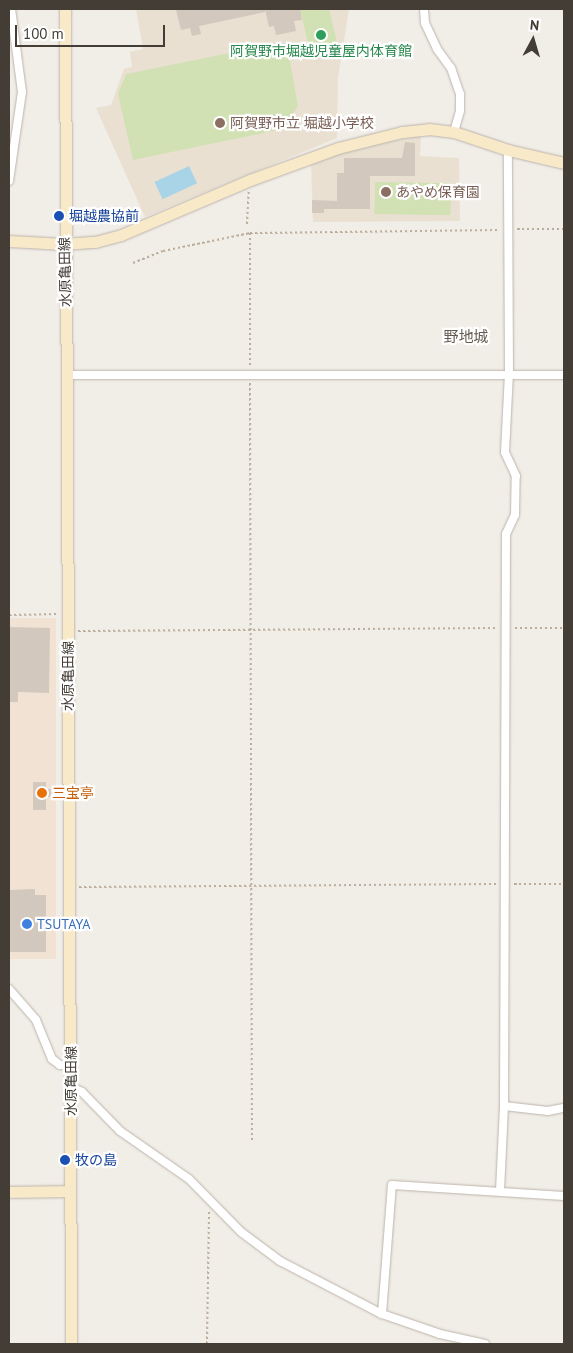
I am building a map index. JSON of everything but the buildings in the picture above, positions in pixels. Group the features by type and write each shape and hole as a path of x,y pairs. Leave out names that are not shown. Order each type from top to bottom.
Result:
{"main road":[{"name":"水原亀田線","path":"64,9 71,1344"},
{"path":"9,241 64,244 95,242 121,235 250,180 369,138 429,129 454,132 508,150 564,163"},
{"path":"9,1192 70,1191"}],"street":[{"path":"9,181 22,92 11,9"},
{"path":"424,9 425,23 437,49 451,68 460,94 460,111 454,132"},
{"path":"500,1190 504,1106 506,534 515,515 516,476 505,452 509,373 508,150"},
{"path":"66,375 509,373 564,375"},
{"path":"9,989 36,1020 52,1059 60,1065 71,1065"},
{"path":"71,1087 82,1092 120,1131 172,1166 216,1205 241,1232 280,1261 382,1314 440,1334 485,1344"},
{"path":"504,1106 548,1111 564,1108"},
{"path":"382,1314 392,1185 500,1190 564,1196"}],"path":[{"path":"247,224 250,180"},
{"path":"133,263 162,251 250,233 564,229"},
{"path":"250,233 252,1143"},
{"path":"9,615 68,614"},
{"path":"68,631 564,628"},
{"path":"70,887 250,884 564,884"},
{"path":"207,1344 209,1213 216,1205"}],"shaded area":[{"name":"阿賀野市立 堀越小学校","path":"136,9 349,9 338,78 337,138 145,217 96,108 111,105 124,69 132,67 130,52 143,49"},
{"name":"あやめ保育園","path":"421,136 420,156 459,158 460,221 313,222 311,163 351,148"},
{"path":"9,618 56,618 56,959 9,959"}],"green space":[{"name":"阿賀野市堀越児童屋内体育館","path":"300,9 329,9 339,50 311,56"},
{"path":"274,44 289,56 298,106 283,129 133,160 118,94 126,74"},
{"path":"375,182 451,183 450,215 374,214"}],"water":[{"path":"189,166 197,183 163,199 155,182"}],"place":[{"name":"阿賀野市堀越児童屋内体育館","path":"321,35"},
{"name":"阿賀野市立 堀越小学校","path":"220,123"},
{"name":"あやめ保育園","path":"386,192"},
{"name":"堀越農協前","path":"59,216"},
{"name":"三宝亭","path":"42,793"},
{"name":"TSUTAYA","path":"27,924"},
{"name":"牧の島","path":"65,1160"}],"district":[{"name":"野地城","path":"466,337"}]}
